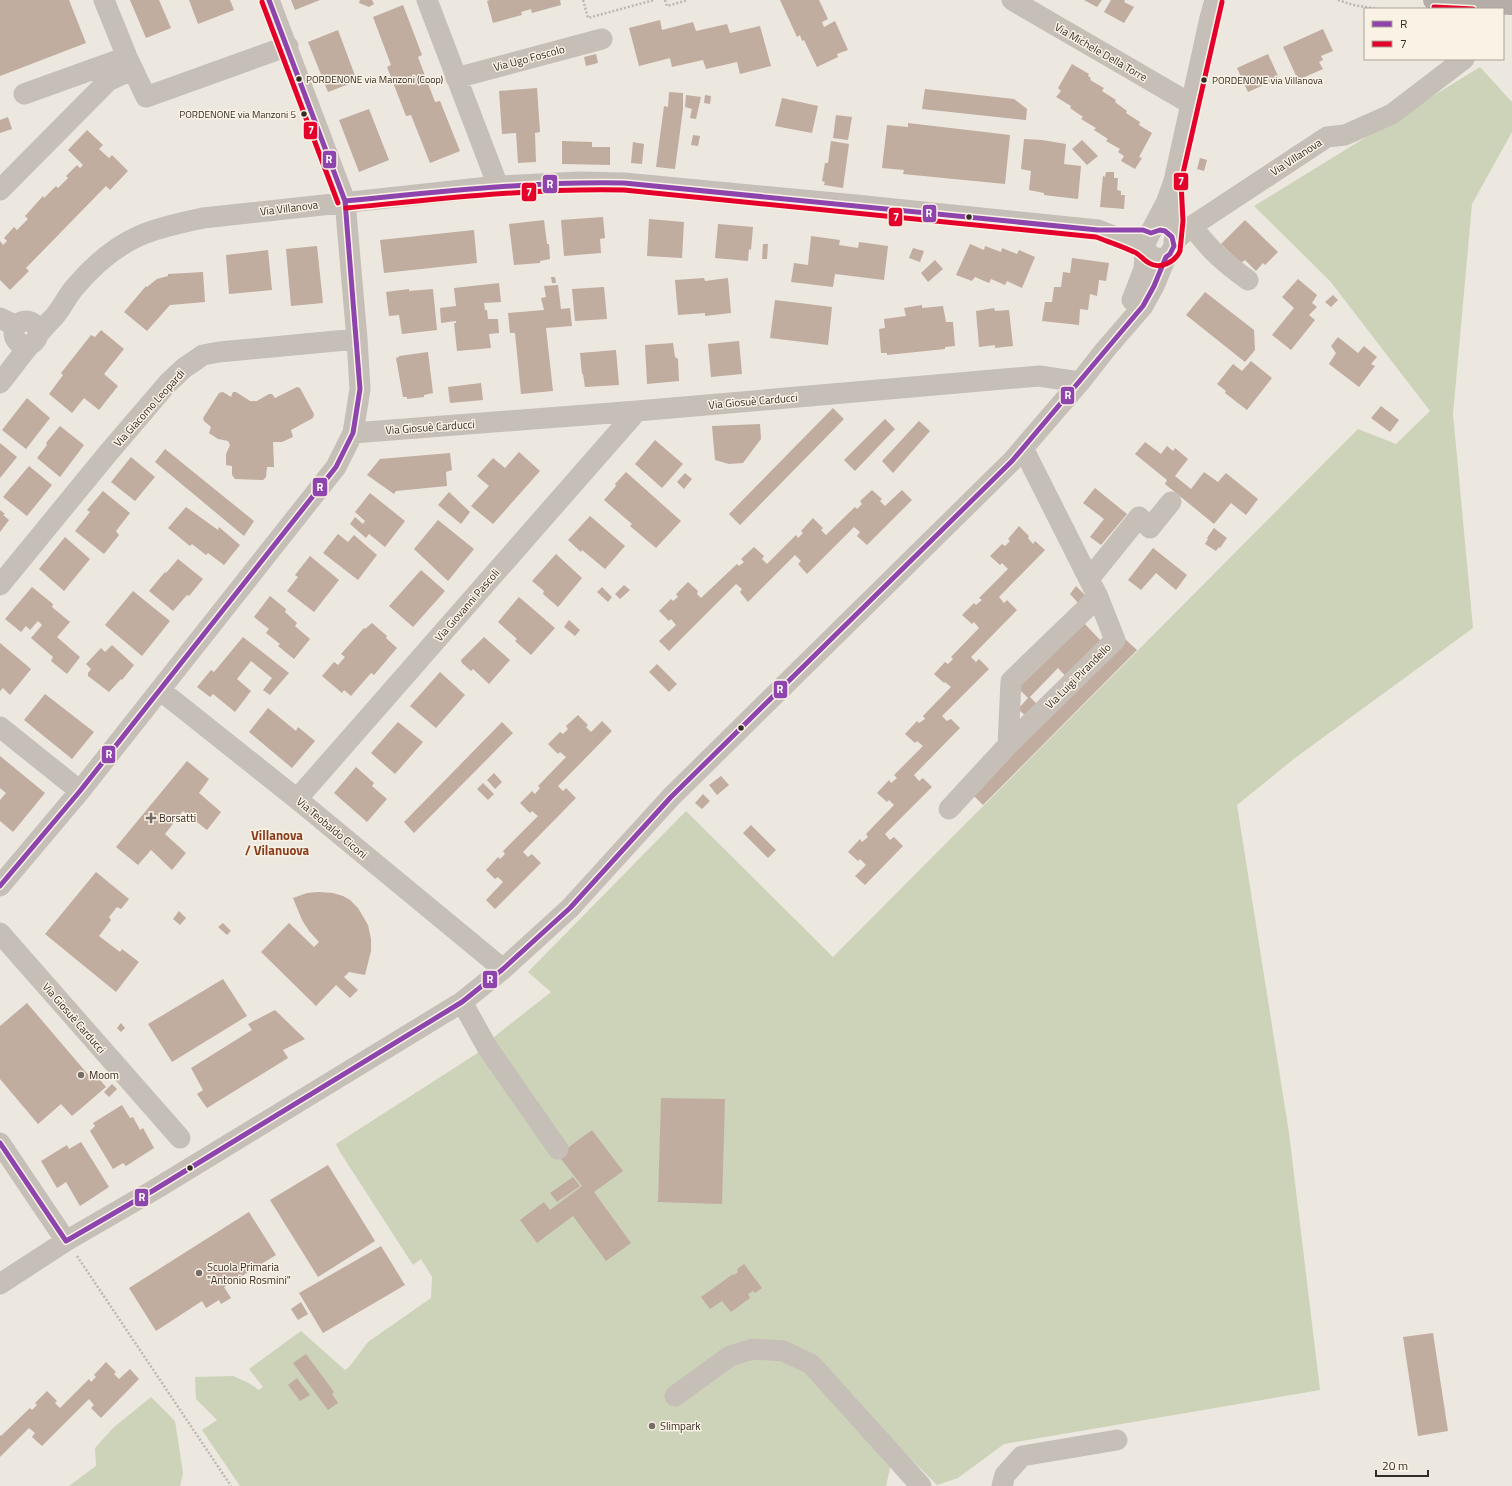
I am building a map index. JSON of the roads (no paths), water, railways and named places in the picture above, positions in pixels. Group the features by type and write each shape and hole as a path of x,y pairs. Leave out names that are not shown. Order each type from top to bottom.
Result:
{"main road":[{"path":"1434,0 1500,5"}],"street":[{"path":"104,0 146,97 288,46"},
{"path":"0,886 80,791 336,467 353,433 360,389 345,201 288,46 269,0"},
{"path":"427,0 498,186"},
{"name":"Via Michele Della Torre","path":"1012,0 1191,104"},
{"path":"1105,350 1134,297 1144,269 1149,241 1174,181 1215,0"},
{"name":"Via Ugo Foscolo","path":"456,78 602,39"},
{"name":"Via Villanova","path":"1170,249 1192,226 1327,136 1345,135 1392,114 1463,60"},
{"path":"24,94 130,63"},
{"path":"0,190 108,81 130,63"},
{"path":"0,1284 66,1241 154,1190 462,1002 503,969 570,908 671,797 1023,448 1080,382 1142,306 1162,269 1170,249 1176,221 1174,181"},
{"name":"Via Villanova","path":"21,330 45,325 54,316 74,288 95,266 138,236 165,226 203,218 345,201 498,186 580,182 624,183 856,204 1098,230 1143,230 1149,241"},
{"path":"1192,226 1208,247 1226,265 1248,280"},
{"path":"1149,241 1152,257 1162,259 1170,249"},
{"name":"Via Villanova","path":"0,368 12,349 21,330"},
{"name":"Via Villanova","path":"0,382 22,353 21,330"},
{"name":"Via Giacomo Leopardi","path":"0,585 104,458 168,383 184,368 203,355 219,352 357,339"},
{"name":"Via Giosuè Carducci","path":"353,433 637,411 1039,376 1080,382"},
{"name":"Via Giovanni Pascoli","path":"297,799 637,411"},
{"name":"Via Luigi Pirandello","path":"950,809 1008,745 1115,640 1094,588 1023,448"},
{"path":"1008,745 1011,681 1094,588 1139,517 1150,528 1171,502"},
{"name":"Via Teobaldo Ciconi","path":"160,690 297,799 503,969"},
{"path":"0,727 80,791"},
{"name":"Via Giosuè Carducci","path":"0,933 180,1138"},
{"path":"462,1002 487,1047 558,1149"},
{"path":"0,1142 66,1241"},
{"path":"675,1396 730,1356 753,1349 783,1351 811,1364 921,1486"},
{"path":"1002,1486 1005,1475 1022,1456 1117,1440"}],"place":[{"name":"PORDENONE via Manzoni (Coop)","path":"299,79"},
{"name":"PORDENONE via Villanova","path":"1204,80"},
{"name":"PORDENONE via Manzoni 5","path":"304,114"},
{"name":"Borsatti","path":"151,818"},
{"name":"Moom","path":"81,1075"},
{"name":"Scuola Primaria \"Antonio Rosmini\"","path":"199,1273"},
{"name":"Slimpark","path":"652,1426"}],"district":[{"name":"Villanova / Vilanuova","path":"277,842"}]}
